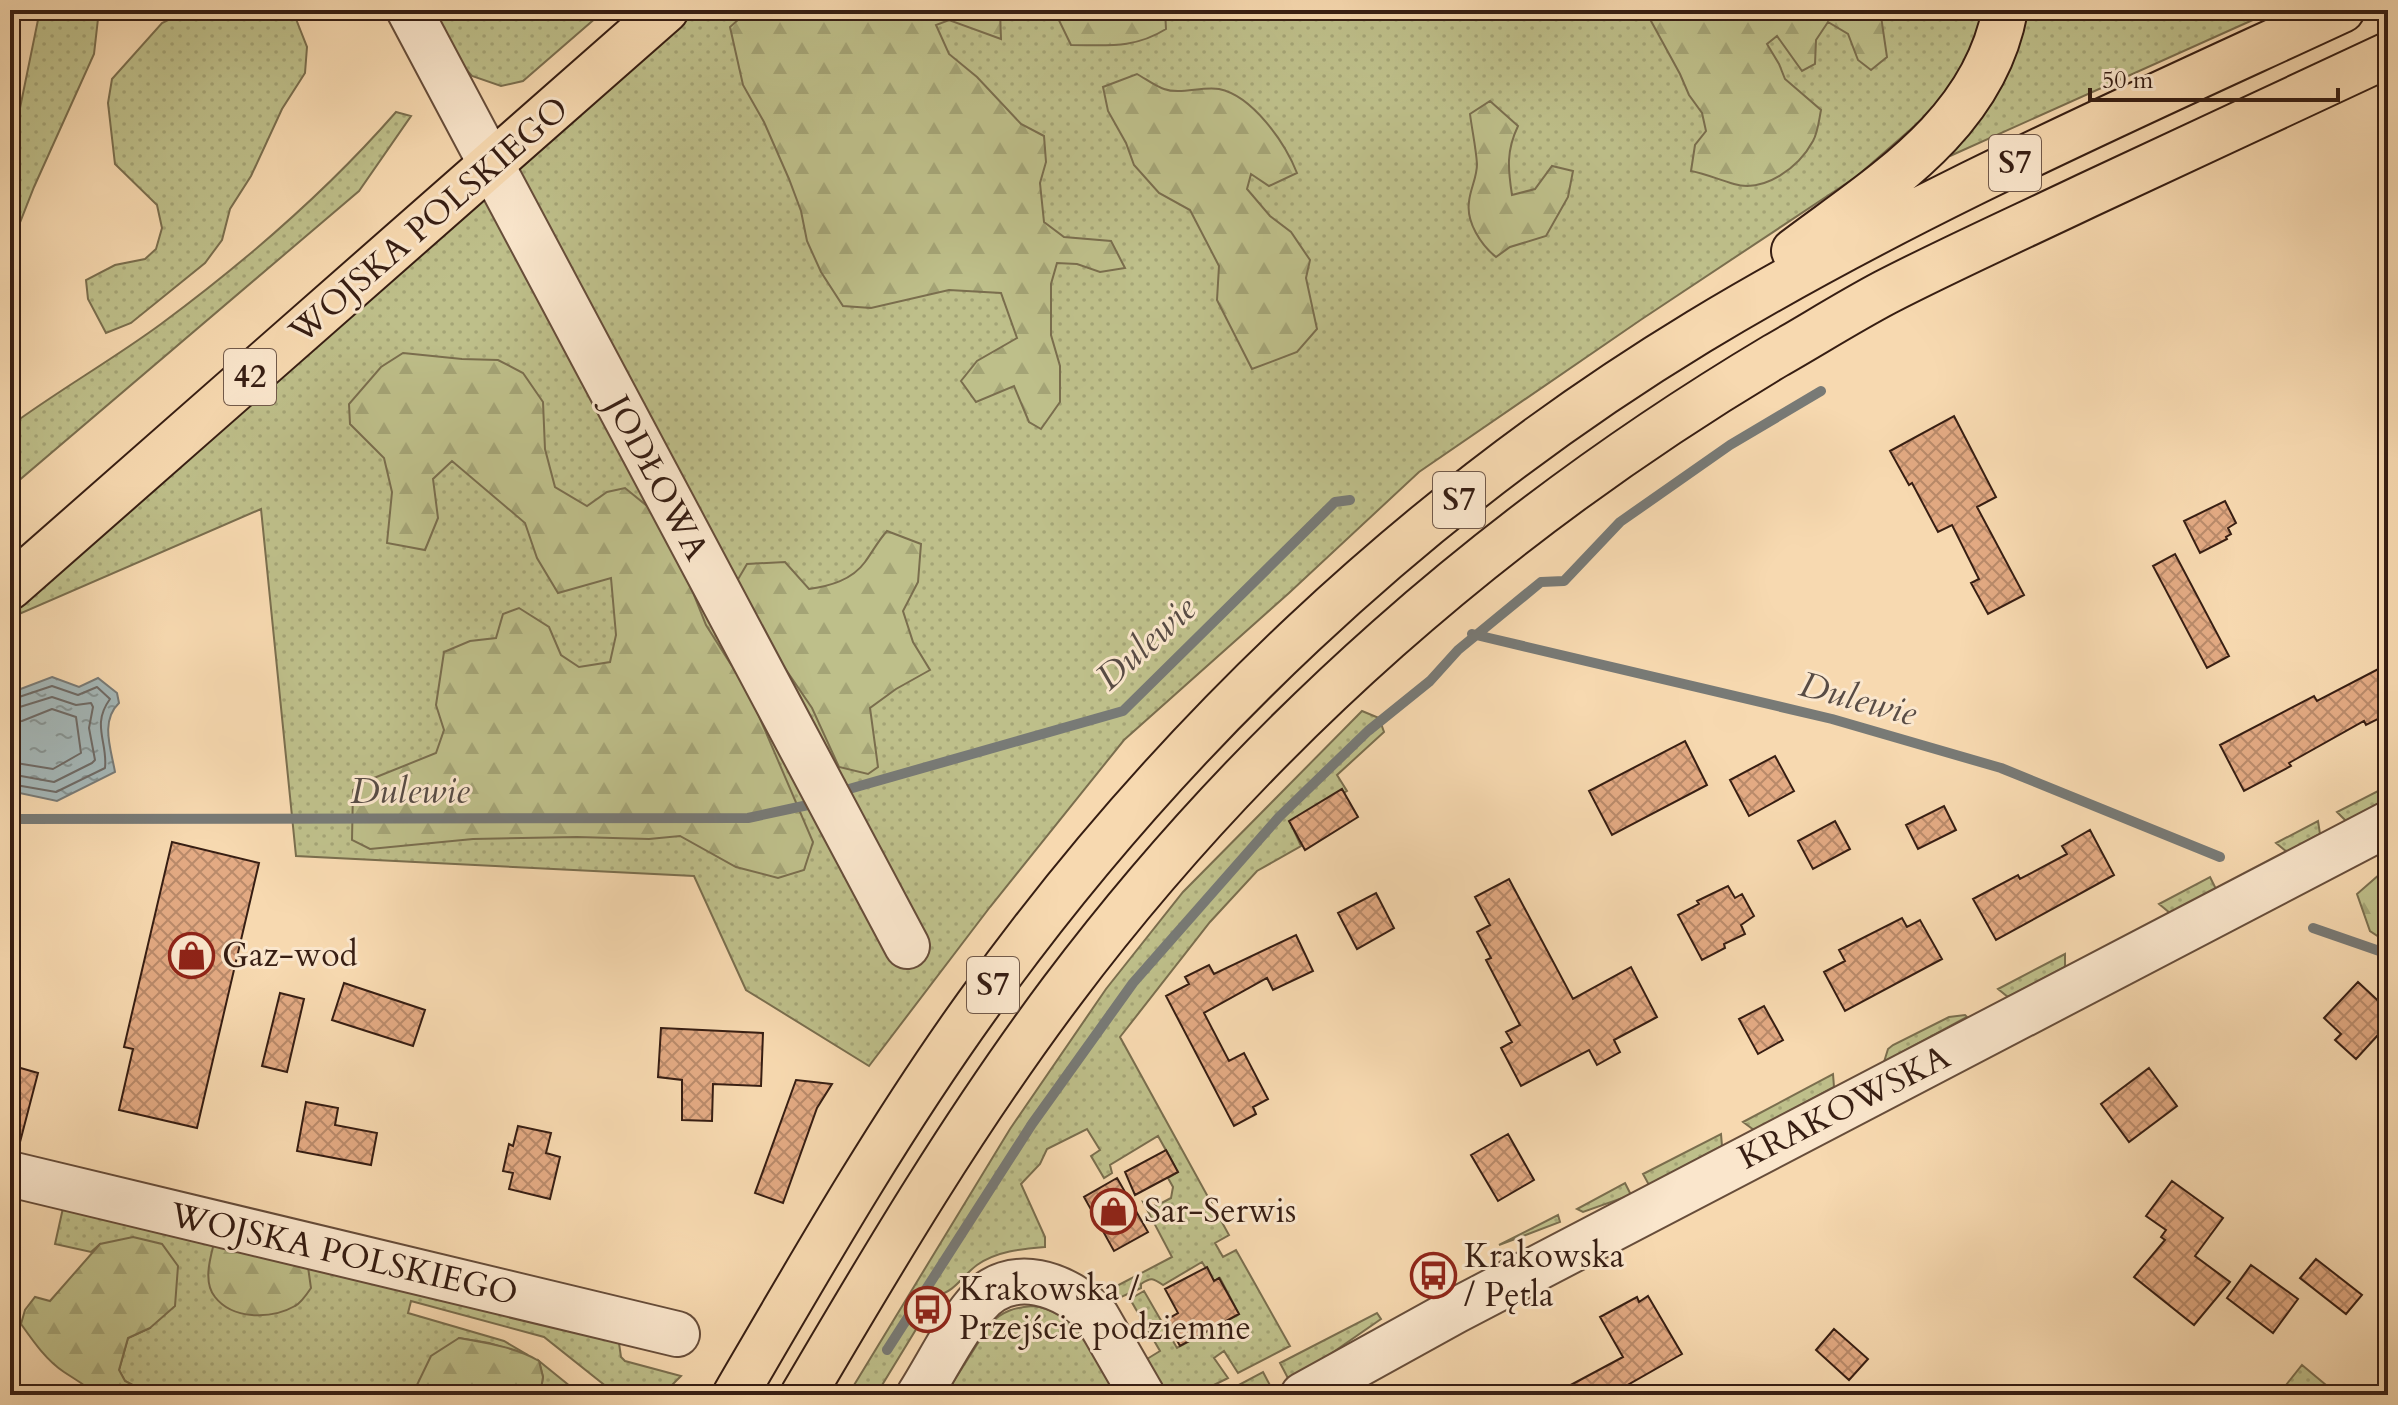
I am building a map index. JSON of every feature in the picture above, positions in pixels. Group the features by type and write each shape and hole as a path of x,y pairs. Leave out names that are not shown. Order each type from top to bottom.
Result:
{"main road":[{"name":"WOJSKA POLSKIEGO","path":"10,587 666,10"},
{"path":"1697,333 1754,282 1929,146 1969,99 1989,63 2005,10"},
{"name":"S7","path":"735,1395 858,1187 978,1005 1059,898 1180,758 1307,630 1400,548 1539,439 1697,333 1802,271 1904,216 2342,10"},
{"name":"S7","path":"803,1395 902,1229 991,1090 1091,954 1170,858 1255,766 1345,677 1437,595 1522,526 1615,459 1723,387 1854,310 1981,245 2388,55"}],"street":[{"name":"JODŁOWA","path":"409,10 907,946"},
{"name":"KRAKOWSKA","path":"1303,1395 1455,1311 2388,824"},
{"name":"WOJSKA POLSKIEGO","path":"10,1174 677,1334"},
{"path":"919,1395 977,1304 997,1289 1022,1282 1052,1285 1088,1307 1097,1317 1142,1395"}],"green space":[{"path":"40,10 99,10 94,54 10,248 10,157"},
{"path":"188,10 279,10 294,14 307,47 305,73 282,109 251,176 230,209 222,240 205,263 131,323 106,333 88,299 86,280 115,265 145,259 156,249 162,228 157,205 115,164 108,103 112,79 162,23"},
{"path":"430,10 605,10 523,81 501,86 472,76 456,58"},
{"path":"684,10 1985,10 1958,80 1926,116 1856,177 1419,472 1124,740 990,907 869,1066 746,990 694,876 296,856 261,509 10,618 10,593"},
{"path":"749,10 1000,10 1001,39 949,20 936,25 949,54 977,77 1021,124 1044,136 1046,162 1040,183 1044,222 1064,237 1111,241 1125,268 1100,272 1077,264 1057,263 1051,284 1051,335 1060,366 1060,402 1041,429 1029,422 1014,386 976,402 961,381 977,361 1017,338 1001,293 949,290 871,308 843,306 821,272 807,241 801,211 789,179 764,122 743,85 730,27"},
{"path":"1054,10 1165,10 1166,29 1131,43 1071,45"},
{"path":"1645,10 1877,10 1881,16 1887,57 1871,70 1858,60 1848,34 1828,22 1816,40 1815,64 1802,71 1777,36 1767,44 1785,79 1821,110 1817,130 1807,151 1780,176 1757,185 1734,184 1691,171 1695,145 1706,131 1702,113 1689,95"},
{"path":"2027,10 2275,10 1950,156 1999,89 2016,52"},
{"path":"1137,74 1170,91 1212,88 1232,93 1266,122 1285,148 1297,173 1269,186 1251,174 1247,189 1270,216 1291,232 1310,260 1306,278 1317,329 1297,352 1252,369 1217,300 1219,266 1190,210 1159,193 1134,165 1108,111 1103,87"},
{"path":"1490,101 1518,126 1509,160 1512,195 1535,189 1552,166 1573,171 1568,197 1546,236 1510,247 1496,257 1476,232 1469,210 1477,164 1470,114"},
{"path":"396,112 411,116 359,191 10,488 10,426 142,337 224,275 314,197"},
{"path":"403,353 498,360 523,373 543,402 545,449 555,487 587,506 607,492 625,488 652,510 678,555 706,625 749,693 813,842 804,870 778,878 736,867 680,836 649,839 473,839 370,849 352,840 353,790 364,782 436,753 444,730 436,705 444,652 470,641 496,638 503,614 519,608 549,627 561,655 579,667 610,662 616,635 611,578 558,593 537,558 525,523 452,461 433,479 438,518 425,550 387,543 392,492 384,458 350,424 349,404 381,367"},
{"path":"887,531 921,544 918,582 903,611 913,642 930,670 870,708 878,767 868,774 839,767 812,708 765,639 737,581 747,564 785,562 809,589 833,584 860,568"},
{"path":"1362,711 1379,718 1384,732 1337,775 1347,791 1291,824 1301,846 1257,871 1210,922 1120,1037 1229,1235 1215,1243 1223,1257 1236,1250 1290,1346 1238,1373 1224,1351 1214,1358 1228,1378 1186,1395 1169,1393 1162,1388 1147,1359 1160,1351 1130,1299 1144,1291 1177,1348 1239,1314 1220,1278 1214,1281 1202,1262 1163,1285 1150,1279 1141,1284 1141,1288 1119,1298 1118,1295 1112,1297 1109,1290 1172,1257 1143,1202 1156,1206 1171,1198 1173,1187 1168,1178 1178,1172 1158,1136 1110,1165 1112,1173 1104,1178 1091,1156 1100,1150 1087,1129 1047,1149 1040,1164 1021,1184 1045,1237 1045,1247 993,1257 977,1265 949,1291 937,1295 876,1395 848,1395 1010,1129 1106,989 1183,892"},
{"path":"2380,790 2382,802 2346,821 2337,812"},
{"path":"2318,821 2320,834 2287,852 2276,843"},
{"path":"2388,867 2388,943 2370,931 2357,894"},
{"path":"2210,877 2216,889 2170,913 2159,904"},
{"path":"2065,954 2065,967 2008,997 1998,989"},
{"path":"1949,1017 1967,1017 1884,1062 1888,1049 1893,1045"},
{"path":"1833,1074 1834,1087 1754,1130 1743,1122"},
{"path":"1721,1134 1722,1146 1649,1185 1643,1174"},
{"path":"1625,1183 1631,1195 1583,1212 1577,1209"},
{"path":"63,1208 606,1338 619,1343 621,1357 625,1361 681,1376 662,1395 617,1395 544,1337 411,1301 408,1313 504,1341 528,1355 459,1338 415,1389 414,1395 142,1395 142,1390 125,1381 119,1370 128,1338 150,1328 100,1244 91,1252 55,1244"},
{"path":"1558,1215 1560,1222 1499,1245"},
{"path":"133,1237 162,1244 178,1266 175,1306 150,1328 128,1338 119,1370 125,1381 142,1390 142,1395 96,1395 51,1362 21,1324 25,1310 35,1297 50,1301 100,1244"},
{"path":"214,1243 308,1267 311,1288 297,1305 285,1311 252,1315 231,1310 215,1297 209,1284 208,1270"},
{"path":"1033,1306 1063,1317 1075,1327 1118,1395 945,1395 990,1324 1010,1310"},
{"path":"1377,1313 1381,1319 1290,1382 1280,1363"},
{"path":"459,1338 511,1349 539,1361 543,1377 540,1395 414,1395 431,1356"},
{"path":"539,1361 581,1395 540,1395 543,1377"},
{"path":"2302,1365 2338,1395 2278,1395"},
{"path":"1263,1372 1273,1391 1265,1395 1220,1395"}],"water":[{"path":"52,677 79,687 98,678 117,693 119,703 113,710 108,727 115,772 57,801 10,791 10,693"}],"building":[{"path":"1954,416 1996,497 1977,507 2024,595 1988,614 1971,583 1979,579 1952,525 1938,532 1912,483 1909,485 1890,451"},
{"path":"2225,501 2236,523 2228,528 2231,534 2200,553 2184,521"},
{"path":"2175,554 2229,656 2207,668 2153,566"},
{"path":"2388,664 2388,714 2366,725 2364,721 2244,791 2220,745 2314,696 2317,701"},
{"path":"1685,741 1707,785 1612,835 1589,791"},
{"path":"1775,756 1794,791 1749,816 1730,780"},
{"path":"1342,789 1358,817 1305,850 1289,821"},
{"path":"1944,806 1956,830 1918,849 1906,825"},
{"path":"1835,821 1850,849 1813,869 1798,841"},
{"path":"2090,830 2114,875 1996,940 1973,899 2067,854 2062,846"},
{"name":"Gaz-wod","path":"172,842 259,863 197,1128 119,1110 133,1049 124,1047"},
{"path":"1509,879 1573,999 1631,967 1657,1017 1614,1040 1620,1052 1597,1065 1589,1050 1521,1086 1501,1048 1512,1042 1506,1032 1520,1025 1486,960 1491,958 1477,932 1490,925 1475,897"},
{"path":"1728,886 1735,898 1742,894 1754,916 1741,925 1745,934 1702,960 1678,915 1699,904 1697,901"},
{"path":"1376,893 1394,928 1357,949 1338,913"},
{"path":"1902,918 1907,927 1920,920 1942,959 1845,1011 1824,972 1845,961 1839,950"},
{"path":"1296,935 1313,971 1273,990 1267,978 1204,1013 1229,1061 1244,1053 1268,1099 1253,1107 1256,1114 1234,1126 1166,996 1189,984 1185,977 1209,965 1214,974"},
{"path":"2358,982 2388,1010 2388,1024 2356,1059 2335,1040 2341,1034 2324,1018"},
{"path":"344,983 425,1010 413,1046 332,1020"},
{"path":"280,993 304,999 287,1072 262,1066"},
{"path":"1764,1006 1783,1040 1758,1054 1739,1019"},
{"path":"661,1028 763,1033 761,1086 713,1084 712,1121 682,1120 682,1080 658,1077"},
{"path":"10,1065 38,1073 19,1146 10,1145"},
{"path":"2149,1068 2177,1106 2129,1142 2101,1104"},
{"path":"796,1080 832,1084 817,1108 783,1203 755,1193"},
{"path":"306,1102 338,1108 335,1125 377,1133 371,1165 297,1151"},
{"path":"518,1126 551,1133 546,1153 560,1157 550,1199 509,1189 513,1173 503,1171 509,1144 513,1146"},
{"path":"1508,1134 1534,1180 1498,1201 1471,1155"},
{"path":"1166,1150 1178,1172 1135,1195 1125,1172"},
{"name":"Sar-Serwis","path":"1117,1178 1148,1232 1114,1251 1084,1197"},
{"path":"2172,1181 2223,1218 2195,1256 2230,1282 2194,1325 2134,1277 2165,1240 2161,1237 2166,1230 2146,1216"},
{"path":"2316,1259 2362,1295 2346,1314 2300,1278"},
{"path":"2251,1265 2298,1299 2273,1333 2227,1298"},
{"path":"1207,1267 1214,1281 1219,1278 1239,1314 1180,1346 1166,1320 1178,1313 1165,1289"},
{"path":"1648,1296 1682,1354 1626,1386 1630,1395 1552,1395 1623,1357 1600,1317 1637,1297 1639,1302"},
{"path":"1834,1329 1868,1359 1849,1380 1816,1350"}],"waterway":[{"path":"887,1350 1032,1124 1133,983 1279,817 1368,731 1430,681 1458,650 1541,582 1564,581 1620,522 1730,445 1821,391"},
{"name":"Dulewie","path":"849,789 1123,711 1335,502 1350,500"},
{"name":"Dulewie","path":"1472,634 1832,719 2001,768 2220,857"},
{"name":"Dulewie","path":"10,819 748,818 808,805"},
{"name":"Dulewie","path":"2313,928 2388,954"}],"place":[{"name":"Gaz-wod","path":"191,955"},
{"name":"Sar-Serwis","path":"1113,1211"},
{"name":"Krakowska / Pętla","path":"1433,1276"},
{"name":"Krakowska / Przejście podziemne","path":"928,1309"}]}
